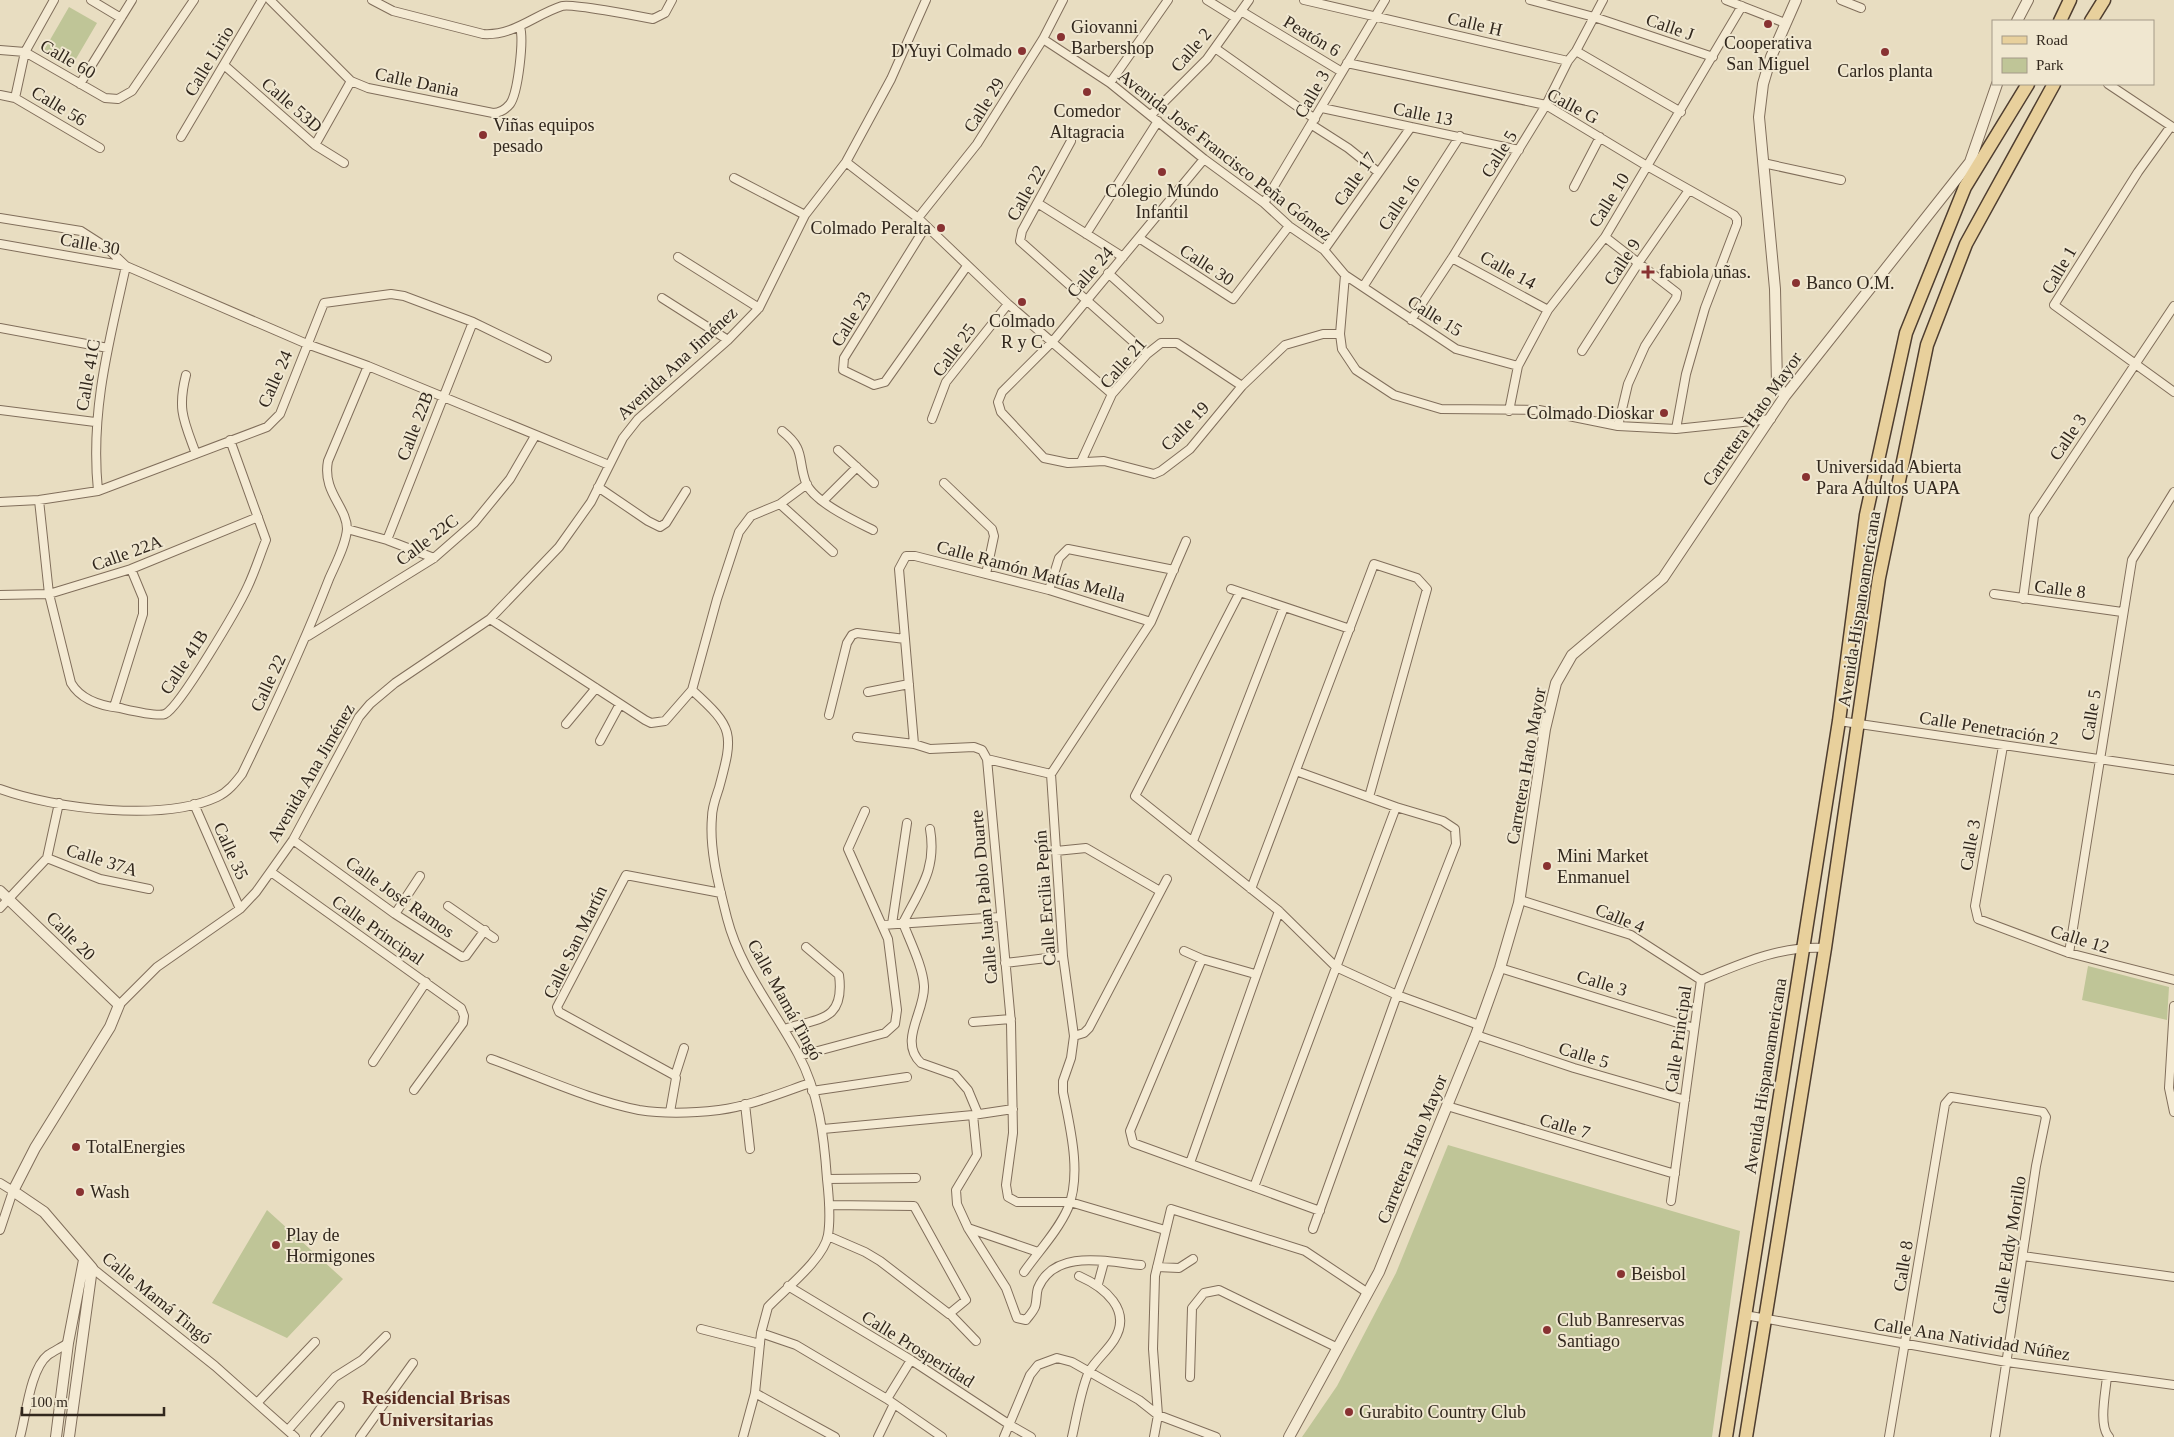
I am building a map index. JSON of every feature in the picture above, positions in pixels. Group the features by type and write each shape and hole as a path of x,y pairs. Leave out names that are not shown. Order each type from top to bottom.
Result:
{"main road":[{"path":"2060,20 2070,0"},
{"path":"2092,20 2104,0"},
{"name":"Avenida Hispanoamericana","path":"1726,1437 1839,721 1866,516 1906,333 1965,187 2027,85"},
{"name":"Avenida Hispanoamericana","path":"1746,1437 1825,948 1879,578 1927,345 1966,244 2053,85"}],"street":[{"path":"15,98 25,52 54,0"},
{"path":"91,0 121,18"},
{"path":"80,84 132,0"},
{"name":"Calle 60","path":"0,50 25,52 105,98 118,100 132,91 194,0"},
{"name":"Calle Lirio","path":"181,136 262,0"},
{"name":"Calle Dania","path":"270,0 350,81 368,88 493,113 500,113 510,104 513,97 522,40 520,27"},
{"path":"372,0 393,11 483,34 497,35 520,27 565,3 653,19 665,13 672,0"},
{"name":"Avenida Ana Jiménez","path":"13,1191 35,1148 110,1027 119,1006 157,967 240,909 271,872 293,840 359,716 394,683 490,619 559,547 591,502 623,438 638,419 728,340 759,308 805,215 846,162 891,80 926,0"},
{"name":"Calle 29","path":"918,218 977,144 1043,39 1063,0"},
{"path":"1110,84 1168,0"},
{"path":"1207,0 1236,18"},
{"name":"Calle 2","path":"1151,115 1215,48 1249,0"},
{"name":"Calle H","path":"1304,0 1568,61"},
{"name":"Calle 3","path":"1264,203 1322,108 1384,0"},
{"name":"Calle J","path":"1530,0 1594,17 1713,57"},
{"name":"Calle 5","path":"1411,320 1452,258 1546,105 1568,61 1576,51 1603,0"},
{"path":"1726,0 1785,23"},
{"path":"1785,396 1777,385 1775,289 1759,117 1763,84 1785,23 1796,0"},
{"path":"1841,0 1861,8"},
{"path":"2018,20 2028,0"},
{"name":"Calle 10","path":"1509,411 1518,366 1548,310 1605,237 1681,112 1742,6"},
{"name":"Peatón 6","path":"1242,11 1342,72"},
{"name":"Avenida José Francisco Peña Gómez","path":"1043,39 1110,84 1204,159 1264,203 1289,226 1324,250 1345,275"},
{"path":"1215,48 1378,172"},
{"path":"1576,51 1681,112"},
{"name":"Calle G","path":"1347,63 1546,105 1647,166 1734,215 1737,219 1705,308 1686,374 1676,429"},
{"name":"Calle 53D","path":"224,65 316,145 344,164"},
{"path":"316,145 350,81"},
{"name":"Carretera Hato Mayor","path":"1289,1437 1379,1272 1478,1030 1500,968 1520,900 1545,729 1556,683 1572,655 1663,578 1785,396 1970,162 1997,85"},
{"path":"2109,85 2172,127"},
{"name":"Calle 56","path":"0,95 15,98 100,148"},
{"name":"Calle 13","path":"1322,108 1519,150"},
{"path":"1086,234 1158,121"},
{"name":"Calle 17","path":"1324,250 1411,126"},
{"name":"Calle 1","path":"2172,127 2138,172 2054,303 2054,306 2174,392"},
{"name":"Calle 16","path":"1363,287 1460,136"},
{"path":"1574,187 1600,137"},
{"name":"Calle 22","path":"1071,142 1039,204 1022,231 1020,241 1147,354"},
{"name":"Calle 24","path":"998,402 1002,392 1053,341 1204,159"},
{"path":"846,162 918,218 1008,304 1112,394"},
{"path":"1763,163 1841,180"},
{"path":"734,178 805,215"},
{"name":"Calle 9","path":"1582,351 1639,262 1689,190"},
{"path":"1039,204 1123,257"},
{"name":"Calle 30","path":"0,218 81,231 106,247 126,266"},
{"name":"Calle 23","path":"926,226 844,358 843,370 847,374 874,386 885,382 967,266"},
{"name":"Calle 30","path":"1138,238 1233,299 1289,226"},
{"path":"1605,237 1677,293 1676,298 1645,346 1628,384 1618,426"},
{"name":"Calle 30","path":"0,244 126,266"},
{"path":"678,257 759,308"},
{"name":"Calle 14","path":"1452,258 1548,310"},
{"path":"126,266 307,344 368,366 609,465"},
{"name":"Calle 41C","path":"98,491 94,459 96,422 108,348 126,266"},
{"path":"1108,273 1160,319"},
{"path":"1345,275 1340,334 1342,348 1356,370 1394,395 1441,409 1539,410 1618,426 1676,429 1771,418"},
{"name":"Calle 15","path":"1345,275 1456,349 1518,366"},
{"name":"Calle 24","path":"0,502 40,500 98,491 266,426 280,414 324,303 390,294 404,296 472,322 547,358"},
{"path":"662,298 728,340"},
{"name":"Calle 25","path":"932,419 946,382 1008,304"},
{"name":"Calle 3","path":"2023,599 2034,516 2174,306"},
{"name":"Calle 22B","path":"387,540 472,322"},
{"path":"0,328 108,348"},
{"name":"Calle 19","path":"998,402 1001,412 1044,458 1054,462 1104,462 1147,473 1161,472 1190,449 1242,386 1285,345 1323,334 1340,334"},
{"name":"Calle 21","path":"1082,462 1112,394 1147,354 1161,343 1177,343 1242,386"},
{"path":"368,366 328,461 326,471 327,482 347,529 387,540 434,558"},
{"path":"186,375 181,395 181,408 196,454"},
{"path":"0,410 96,422"},
{"path":"782,431 795,441 801,455 807,484 823,500 844,515 873,530"},
{"name":"Calle 22C","path":"308,636 434,558 474,523 510,479 535,436"},
{"name":"Calle 41B","path":"40,500 49,594 71,683 76,693 84,698 114,708 163,715 171,710 203,664 248,587 266,540 230,440"},
{"path":"838,450 874,483"},
{"path":"823,500 857,467"},
{"path":"944,483 992,529 994,536 986,574"},
{"path":"490,619 652,723 665,722 692,690 716,599 739,532 751,516 780,504 807,484"},
{"path":"598,488 648,521 660,526 666,523 686,491"},
{"name":"Calle 5","path":"2069,953 2122,612 2134,553 2174,492"},
{"path":"780,504 832,552"},
{"name":"Calle 22A","path":"0,595 49,594 131,570 258,517"},
{"name":"Calle 22","path":"0,789 59,803 118,811 150,811 194,804 218,797 231,788 242,774 308,636 347,529"},
{"path":"857,737 914,744 930,749 974,747 982,750 987,759 1051,774 1151,622 1186,541"},
{"path":"1049,590 1059,558 1068,549 1174,570"},
{"name":"Calle Ramón Matías Mella","path":"905,639 899,574 903,559 906,556 915,556 1049,590 1151,622"},
{"path":"1251,889 1374,564 1417,578 1427,589 1369,797"},
{"path":"114,708 143,614 143,598 131,570"},
{"path":"1231,589 1350,629"},
{"name":"Calle 5","path":"1240,592 1135,796 1279,911 1336,967 1397,996 1574,1068 1685,1100"},
{"name":"Calle 8","path":"1994,594 2122,612"},
{"path":"1192,842 1284,607"},
{"path":"829,715 847,643 852,635 857,633 905,639 914,744"},
{"path":"868,692 908,684"},
{"path":"566,724 596,688"},
{"name":"Calle Mamá Tingó","path":"692,690 714,710 729,732 726,762 712,816 715,859 722,893 735,944 745,967 799,1056 811,1087 823,1128 829,1204 828,1236 818,1257 768,1307 761,1333 755,1393 743,1437"},
{"path":"600,741 620,704"},
{"name":"Avenida Hispanoamericana","path":"1839,721 1859,724"},
{"name":"Calle Penetración 2","path":"1859,724 2174,770"},
{"name":"Calle 3","path":"1978,919 1975,906 2003,746"},
{"name":"Calle Juan Pablo Duarte","path":"987,759 1000,917 1011,1019 1013,1133 1006,1185 1008,1196 1017,1202 1070,1202"},
{"path":"1296,771 1396,807 1443,821 1455,829 1456,844 1397,996 1313,1228"},
{"name":"Calle Ercilia Pepín","path":"1024,1272 1064,1215 1070,1202 1073,1161 1063,1082 1071,1058 1074,1036 1063,956 1051,774"},
{"path":"0,908 47,858 59,803"},
{"name":"Calle 35","path":"194,804 240,909"},
{"path":"1254,1187 1396,807"},
{"path":"799,1056 885,1033 894,1024 897,1010 890,951 882,925 848,849 865,811"},
{"path":"892,924 907,823"},
{"path":"903,923 925,884 931,865 933,845 930,829"},
{"name":"Calle José Ramos","path":"293,840 396,914 462,957 466,956 485,930"},
{"path":"1056,851 1086,848 1160,891"},
{"name":"Calle 37A","path":"47,858 100,879 149,889"},
{"name":"Calle Principal","path":"271,872 461,1008 464,1016 463,1023 414,1090"},
{"name":"Calle San Martín","path":"676,1076 559,1012 557,1008 623,877 630,874 722,893"},
{"path":"396,914 420,876"},
{"path":"1074,1036 1084,1033 1089,1028 1167,879"},
{"name":"Calle 20","path":"0,891 119,1006"},
{"name":"Calle 4","path":"1520,900 1631,935 1700,980"},
{"path":"448,906 494,938"},
{"path":"1190,1163 1279,911"},
{"path":"882,925 1000,917"},
{"name":"Calle 12","path":"1978,919 2069,953 2174,980"},
{"path":"903,923 922,972 924,986 921,1009 911,1039 914,1054 921,1063 946,1070 963,1082 975,1115 977,1155 956,1190 957,1204 968,1228 1006,1288 1017,1318 1026,1320 1035,1308 1038,1288 1050,1272 1064,1263 1080,1260 1141,1265"},
{"name":"Calle Principal","path":"1671,1201 1700,980 1751,960 1803,946 1825,948"},
{"path":"784,1029 828,1015 840,999 840,975 806,948"},
{"path":"1184,951 1202,959 1256,974"},
{"path":"1005,963 1063,956"},
{"path":"1202,959 1130,1131 1133,1143 1320,1211"},
{"name":"Calle 3","path":"1500,968 1694,1028"},
{"path":"373,1062 426,982"},
{"path":"2174,1006 2172,1098 2174,1112"},
{"path":"972,1022 1011,1019"},
{"path":"670,1112 676,1076 684,1048"},
{"path":"492,1059 611,1103 638,1109 670,1112 720,1109 811,1087 907,1078"},
{"name":"Calle 8","path":"1889,1437 1947,1099 2003,1105 2043,1112 2046,1117"},
{"path":"745,1104 750,1149"},
{"name":"Calle 7","path":"1447,1106 1675,1174"},
{"path":"823,1128 975,1115 1013,1109"},
{"name":"Calle Eddy Morillo","path":"1995,1437 2046,1117"},
{"path":"827,1179 916,1178"},
{"name":"Calle Mamá Tingó","path":"0,1183 44,1212 92,1268 258,1402 295,1437"},
{"path":"0,1230 13,1191"},
{"path":"1070,1202 1166,1230"},
{"path":"829,1204 911,1206 916,1208 966,1298 966,1301 950,1314"},
{"path":"1154,1437 1158,1415 1153,1349 1157,1267 1170,1210 1173,1208 1305,1251 1368,1293"},
{"path":"968,1228 1038,1252"},
{"path":"828,1236 865,1252 880,1261 950,1314 976,1341"},
{"path":"2023,1256 2174,1278"},
{"path":"1157,1267 1179,1268 1193,1259"},
{"path":"56,1437 68,1344 84,1260"},
{"path":"1098,1284 1104,1262"},
{"path":"69,1437 92,1268"},
{"path":"1072,1437 1089,1372 1114,1339 1120,1325 1117,1307 1108,1293 1098,1284 1079,1276"},
{"name":"Calle Prosperidad","path":"788,1286 911,1360 1031,1437"},
{"path":"1190,1377 1192,1308 1204,1292 1219,1290 1338,1348"},
{"name":"Calle Ana Natividad Núñez","path":"1744,1315 2007,1362 2174,1385"},
{"path":"700,1329 760,1344"},
{"path":"761,1333 796,1345 887,1399 942,1437"},
{"path":"288,1430 335,1377 362,1360 386,1336"},
{"path":"258,1402 315,1342"},
{"path":"20,1437 31,1389 46,1356 68,1344"},
{"path":"1004,1437 1030,1375 1038,1365 1057,1358 1072,1362 1139,1400 1158,1415 1216,1437"},
{"path":"887,1399 911,1360"},
{"path":"360,1437 413,1363"},
{"path":"2107,1376 2103,1414 2106,1434 2109,1437"},
{"path":"755,1393 835,1437"},
{"path":"878,1437 894,1404"},
{"path":"315,1437 340,1406"}],"green space":[{"path":"69,7 97,23 70,69 43,52"},
{"path":"2088,966 2169,987 2167,1020 2082,1000"},
{"name":"Club Banreservas Santiago","path":"1448,1145 1740,1231 1712,1437 1302,1437 1337,1386 1396,1273"},
{"name":"Play de Hormigones","path":"267,1210 343,1279 287,1338 212,1303"}],"place":[{"name":"Cooperativa San Miguel","path":"1768,24"},
{"name":"Giovanni Barbershop","path":"1061,37"},
{"name":"D'Yuyi Colmado","path":"1022,51"},
{"name":"Carlos planta","path":"1885,52"},
{"name":"Comedor Altagracia","path":"1087,92"},
{"name":"Viñas equipos pesado","path":"483,135"},
{"name":"Colegio Mundo Infantil","path":"1162,172"},
{"name":"Colmado Peralta","path":"941,228"},
{"name":"fabiola uñas.","path":"1648,272"},
{"name":"Banco O.M.","path":"1796,283"},
{"name":"Colmado R y C","path":"1022,302"},
{"name":"Colmado Dioskar","path":"1664,413"},
{"name":"Universidad Abierta Para Adultos UAPA","path":"1806,477"},
{"name":"Mini Market Enmanuel","path":"1547,866"},
{"name":"TotalEnergies","path":"76,1147"},
{"name":"Wash","path":"80,1192"},
{"name":"Play de Hormigones","path":"276,1245"},
{"name":"Beisbol","path":"1621,1274"},
{"name":"Club Banreservas Santiago","path":"1547,1330"},
{"name":"Gurabito Country Club","path":"1349,1412"}],"district":[{"name":"Residencial Brisas Universitarias","path":"436,1408"}]}
